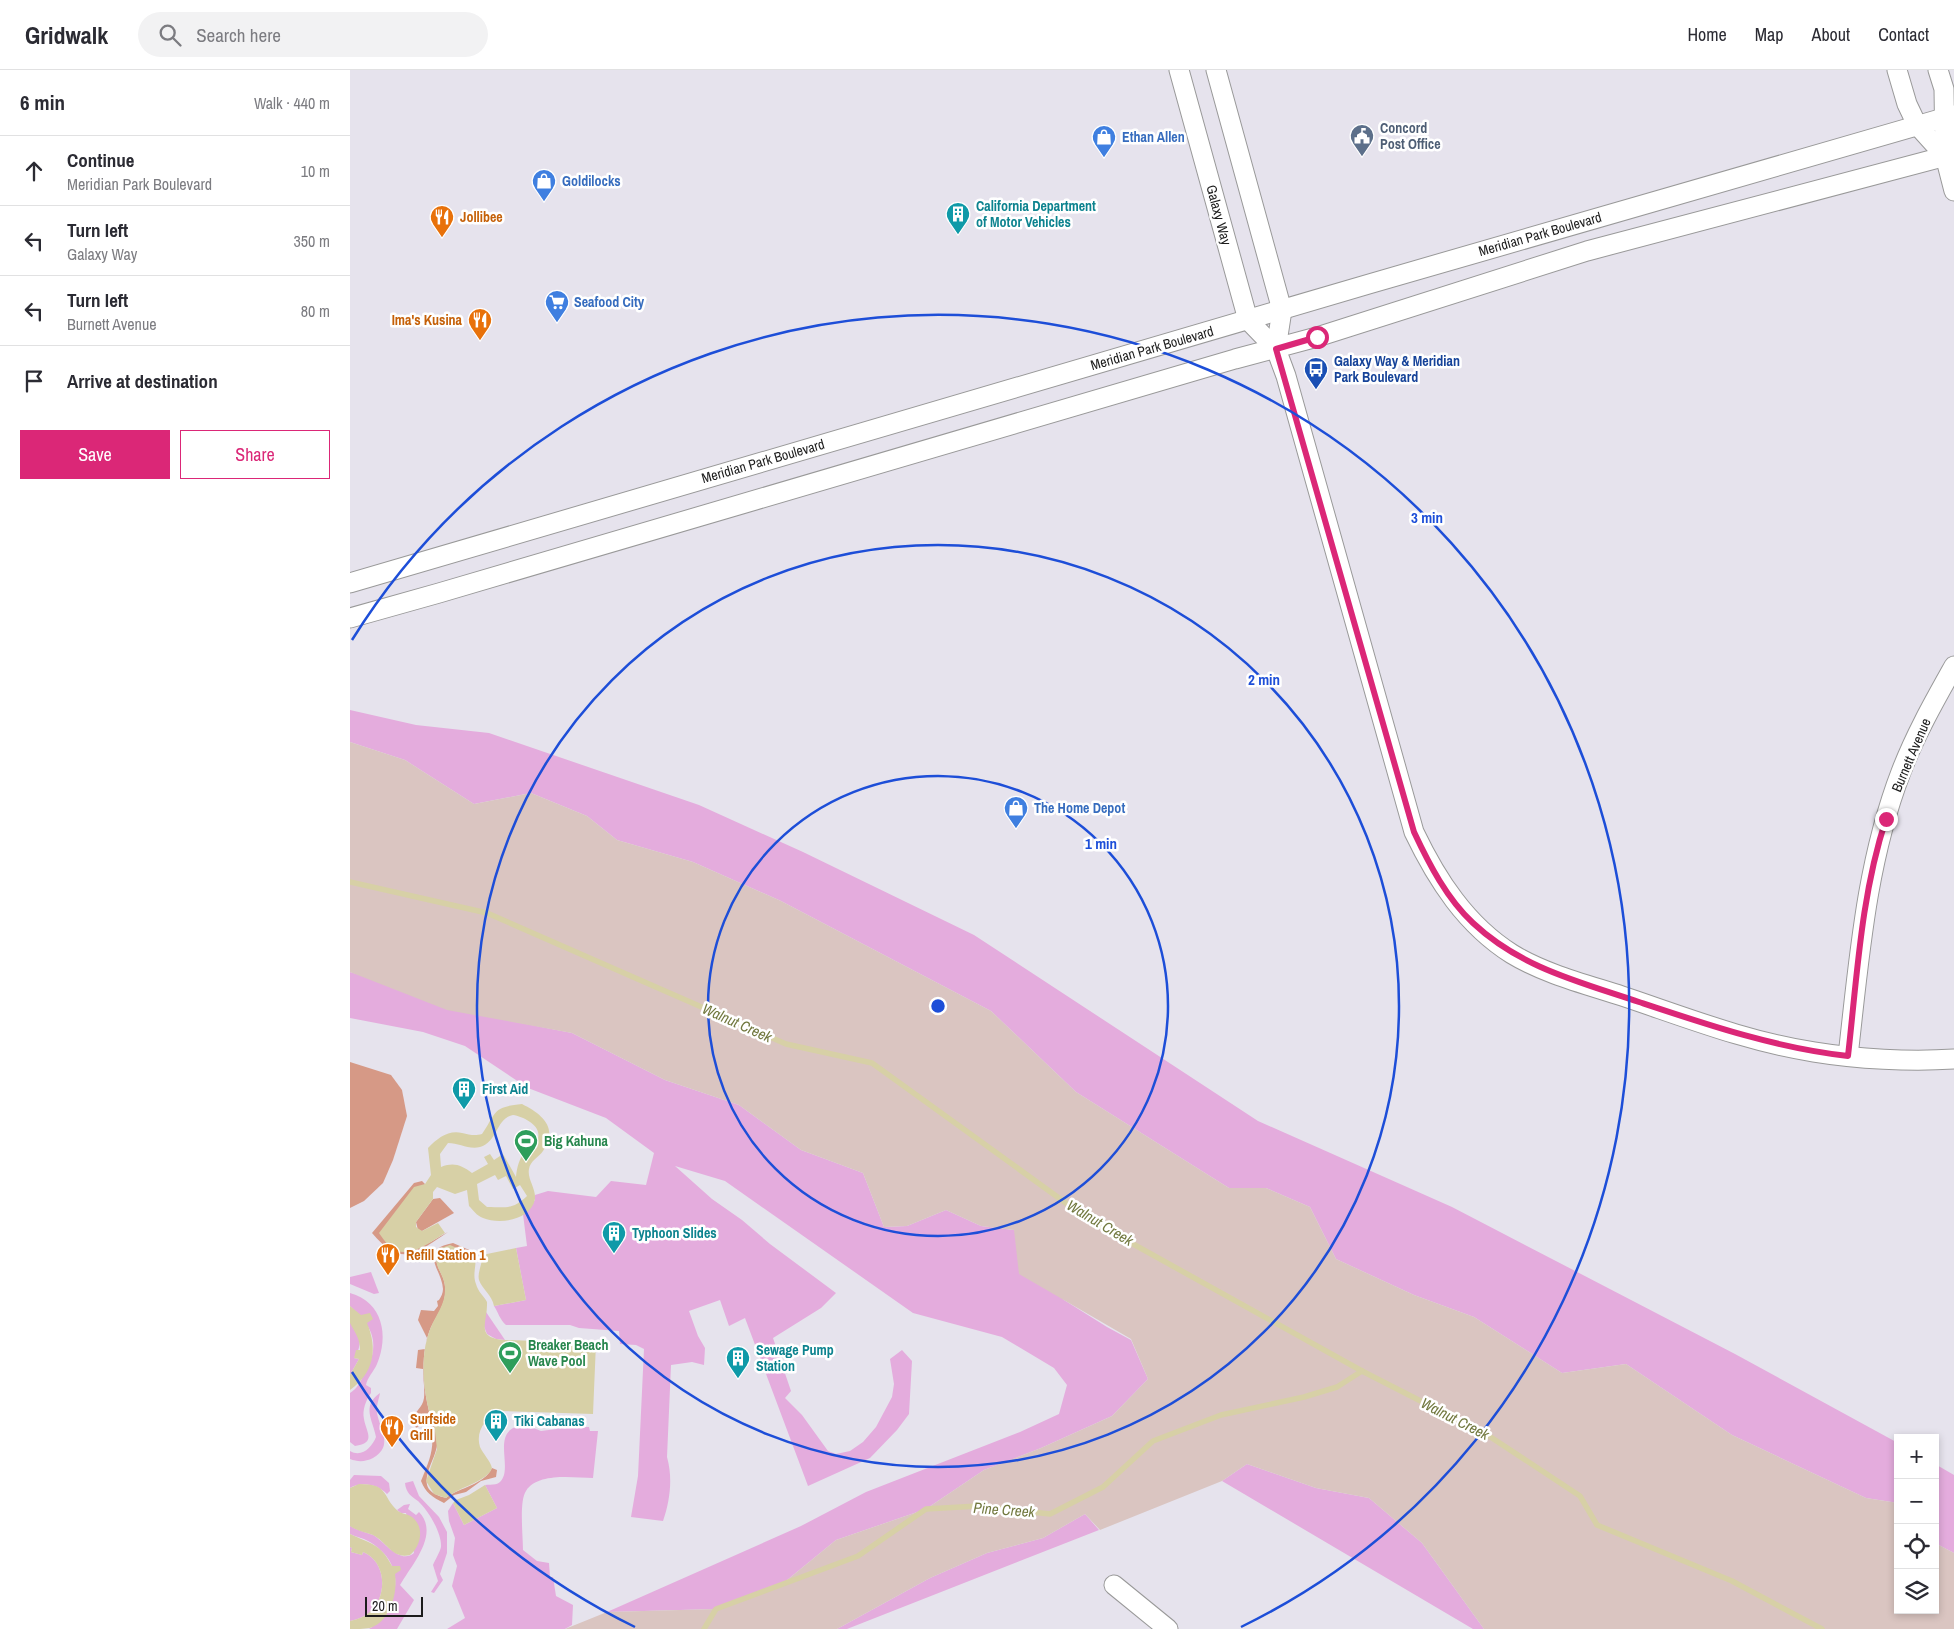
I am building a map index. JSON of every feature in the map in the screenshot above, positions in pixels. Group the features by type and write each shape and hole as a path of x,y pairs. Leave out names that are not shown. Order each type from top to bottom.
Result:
{"street":[{"name":"Galaxy Way","path":"1179,70 1248,320 1276,349"},
{"name":"Galaxy Way","path":"1216,70 1282,310 1276,349 1414,832 1426,857 1446,890 1473,923 1512,954 1549,972 1703,1024 1814,1052 1930,1061 1954,1059"},
{"path":"1897,70 1907,104 1917,126 1949,155"},
{"path":"1938,70 1949,116 1949,155 1954,191"},
{"name":"Meridian Park Boulevard","path":"350,583 1949,116"},
{"path":"350,618 1235,359 1276,349 1587,251 1949,155"},
{"name":"Burnett Avenue","path":"1848,1056 1867,900 1880,839 1901,772 1927,715 1954,666"},
{"path":"1114,1585 1168,1629"}],"shaded area":[{"path":"350,710 416,725 489,733 699,805 803,852 974,935 1258,1121 1452,1207 1735,1354 1894,1441 1894,1502 1866,1498 1732,1435 1626,1364 1562,1373 1474,1317 1414,1295 1336,1259 1310,1207 1266,1188 1229,1188 1076,1092 991,1011 781,901 693,862 617,840 587,816 531,793 474,804 405,760 350,742"},
{"path":"350,742 405,760 474,804 531,793 587,816 617,840 693,862 781,901 991,1011 1076,1092 1229,1188 1266,1188 1310,1207 1336,1259 1414,1295 1474,1317 1562,1373 1626,1364 1732,1435 1866,1498 1894,1502 1894,1614 1939,1614 1939,1545 1954,1553 1954,1629 1484,1629 1422,1543 1369,1498 1316,1488 1247,1464 1222,1481 1100,1530 1085,1514 1043,1538 987,1553 930,1578 837,1629 565,1629 607,1612 716,1609 781,1585 836,1540 926,1509 984,1470 1041,1448 1112,1416 1148,1379 1131,1339 1019,1274 1014,1230 981,1226 946,1210 907,1226 884,1227 863,1173 801,1150 739,1105 665,1080 572,1033 447,1010 350,972"},
{"path":"350,972 511,1021 572,1033 665,1080 739,1105 801,1150 863,1173 884,1227 907,1226 946,1210 981,1226 1014,1230 1064,1300 1131,1340 1148,1379 1112,1416 1041,1448 984,1470 926,1509 836,1540 781,1585 716,1609 607,1612 801,1526 866,1492 1020,1432 1059,1414 1067,1385 1054,1368 1002,1337 913,1313 725,1181 675,1166 712,1199 836,1293 821,1308 773,1338 791,1391 785,1398 802,1415 828,1451 836,1454 850,1451 863,1442 876,1427 892,1397 894,1384 890,1359 902,1350 912,1361 909,1414 897,1430 870,1458 808,1486 745,1318 729,1326 720,1300 689,1311 698,1336 705,1348 704,1365 692,1362 671,1365 667,1457 670,1481 669,1497 663,1521 631,1517 638,1476 644,1349 636,1345 620,1344 619,1331 579,1328 570,1325 506,1325 494,1306 526,1300 516,1248 527,1246 523,1214 535,1200 535,1195 548,1191 596,1197 611,1181 646,1185 654,1153 606,1118 528,1088 465,1046 423,1032 350,1018"},
{"path":"350,1062 391,1075 402,1090 407,1116 393,1160 383,1183 364,1201 350,1208"},
{"name":"Big Kahuna","path":"522,1104 536,1112 542,1117 549,1129 548,1143 529,1169 535,1199 528,1212 506,1221 490,1220 479,1216 469,1206 467,1190 455,1194 437,1187 433,1192 433,1199 416,1222 416,1227 422,1231 438,1223 445,1233 418,1249 410,1251 403,1252 389,1246 379,1233 414,1187 425,1184 431,1175 428,1148 439,1138 448,1134 457,1132 472,1135 482,1134 496,1112 512,1105","holes":["513,1115 533,1124 538,1133 535,1144 526,1151 520,1160 516,1177 503,1154 494,1160 490,1154 484,1157 488,1164 472,1173 457,1165 441,1167 440,1154 448,1143 472,1148 480,1147 490,1140 507,1117","495,1175 498,1180 506,1176 513,1189 520,1185 527,1196 513,1206 487,1207 479,1200 477,1184"]},
{"path":"422,1181 425,1184 391,1248 406,1251 413,1250 448,1232 418,1251 401,1254 392,1251 372,1233 414,1183"},
{"path":"440,1198 454,1213 422,1231 418,1230 416,1222 433,1199"},
{"path":"453,1243 474,1252 475,1256 459,1248 436,1259 444,1279 445,1295 440,1311 427,1338 418,1320 421,1310 434,1311 438,1306 437,1301 443,1292 442,1282 434,1261 436,1250"},
{"name":"Breaker Beach Wave Pool","path":"450,1245 475,1256 475,1280 478,1289 487,1302 485,1328 489,1336 505,1340 596,1343 593,1414 500,1411 486,1421 479,1435 480,1447 492,1468 490,1472 480,1480 446,1498 434,1494 426,1481 437,1449 434,1423 432,1422 426,1399 424,1362 427,1338 445,1296 445,1286 436,1259 441,1248"},
{"path":"516,1248 526,1300 494,1306 479,1280 482,1255"},
{"path":"371,1272 379,1293 374,1294 350,1284 350,1277"},
{"path":"350,1293 361,1297 370,1304 380,1321 382,1332 381,1353 366,1385 371,1388 364,1412 369,1436 368,1440 362,1445 355,1446 350,1442 350,1393 364,1375 372,1355 373,1346 372,1337 365,1321 350,1306"},
{"path":"350,1306 361,1315 370,1313 373,1319 367,1323 373,1351 369,1368 350,1390 350,1375 359,1359 354,1358 356,1350 360,1350 360,1346 350,1323"},
{"path":"486,1312 505,1340 496,1339 487,1334 483,1324"},
{"path":"350,1322 357,1331 360,1344 354,1358 359,1359 350,1375"},
{"path":"427,1338 424,1362 426,1399 432,1422 436,1429 437,1440 437,1447 427,1480 430,1490 446,1498 478,1482 492,1468 497,1470 496,1477 481,1481 466,1492 454,1495 444,1503 430,1494 421,1481 431,1454 432,1433 431,1425 416,1428 414,1422 415,1415 423,1403 424,1395 423,1369 416,1368 418,1350 425,1349"},
{"path":"380,1393 377,1410 384,1437 383,1448 373,1458 367,1460 350,1459 350,1451 359,1453 366,1450 376,1437 370,1408 374,1398"},
{"path":"526,1425 541,1431 589,1427 590,1431 598,1431 593,1478 557,1477 539,1481 526,1491 523,1502 523,1550 537,1561 549,1563 550,1577 553,1577 556,1596 573,1605 572,1625 565,1629 447,1629 465,1618 452,1586 457,1566 453,1555 455,1538 449,1521 448,1511 453,1503 464,1525 497,1508 485,1485 500,1482 504,1476 504,1449 508,1433 514,1427"},
{"path":"1247,1464 1316,1488 1369,1498 1422,1543 1484,1629 1473,1629 1222,1481"},
{"path":"1939,1466 1954,1475 1954,1553 1939,1545"},
{"path":"354,1475 381,1476 389,1483 390,1491 387,1494 379,1488 364,1484 350,1488 350,1480"},
{"path":"413,1481 419,1496 439,1517 447,1532 447,1553 440,1574 443,1580 434,1593 431,1592 438,1581 433,1565 441,1547 441,1541 430,1516 406,1489 405,1483"},
{"path":"359,1484 376,1486 384,1492 398,1511 416,1521 420,1531 419,1542 410,1555 404,1556 394,1553 378,1538 350,1526 350,1488"},
{"path":"485,1485 497,1508 464,1525 453,1503"},
{"path":"410,1504 408,1509 416,1515 419,1512 425,1521 427,1530 422,1549 400,1585 414,1600 397,1629 369,1629 379,1620 392,1599 395,1590 394,1571 385,1554 377,1547 366,1540 350,1534 350,1526 373,1535 392,1551 403,1556 409,1556 414,1553 406,1513 401,1513 397,1510 404,1505"},
{"path":"1085,1514 1099,1530 847,1629 837,1629 930,1578 987,1553 1043,1538"},
{"path":"350,1534 379,1548 392,1566 400,1566 401,1570 395,1574 394,1598 391,1606 383,1620 370,1628 350,1629 350,1621 359,1619 371,1611 380,1596 382,1579 380,1570 371,1556 363,1552 362,1555 351,1552"},
{"path":"350,1547 352,1548 351,1552 362,1555 363,1552 371,1556 380,1570 382,1588 380,1596 371,1611 359,1619 350,1621"}],"waterway":[{"name":"Walnut Creek","path":"350,882 487,913 786,1044 872,1063 1088,1219 1362,1371 1489,1436 1580,1496 1597,1525 1732,1581 1822,1629"},
{"name":"Pine Creek","path":"704,1629 716,1609 858,1556 926,1509 978,1506 1050,1514 1103,1487 1153,1441 1221,1415 1304,1397 1337,1387 1362,1371"}],"place":[{"name":"Concord Post Office","path":"1362,157"},
{"name":"Ethan Allen","path":"1104,158"},
{"name":"Goldilocks","path":"544,202"},
{"name":"California Department of Motor Vehicles","path":"958,235"},
{"name":"Jollibee","path":"442,238"},
{"name":"Seafood City","path":"557,323"},
{"name":"Ima's Kusina","path":"480,341"},
{"name":"Galaxy Way & Meridian Park Boulevard","path":"1316,390"},
{"name":"The Home Depot","path":"1016,829"},
{"name":"First Aid","path":"464,1110"},
{"name":"Big Kahuna","path":"526,1162"},
{"name":"Typhoon Slides","path":"614,1254"},
{"name":"Refill Station 1","path":"388,1276"},
{"name":"Breaker Beach Wave Pool","path":"510,1374"},
{"name":"Sewage Pump Station","path":"738,1379"},
{"name":"Tiki Cabanas","path":"496,1442"},
{"name":"Surfside Grill","path":"392,1448"}],"route":[{"path":"1317,337 1276,349 1286,376 1414,832 1426,857 1446,890 1473,923 1512,954 1549,972 1703,1024 1814,1052 1848,1056 1867,900 1886,819"}]}
